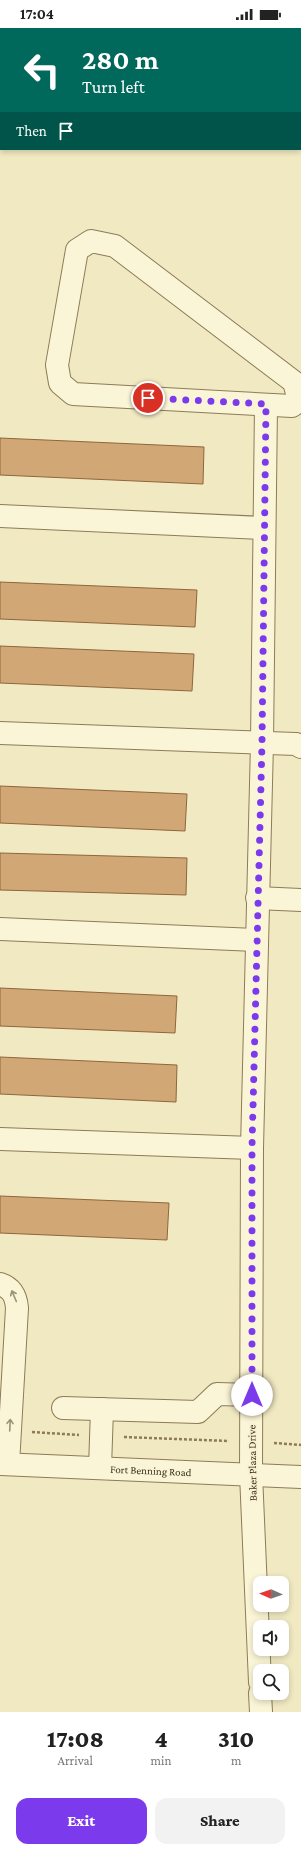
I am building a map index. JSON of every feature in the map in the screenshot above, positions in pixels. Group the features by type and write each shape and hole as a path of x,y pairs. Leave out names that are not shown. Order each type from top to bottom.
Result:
{"street":[{"path":"91,241 115,246 294,382 300,402 292,406 266,404 73,394 60,383 57,365 76,250 91,241"},
{"name":"Baker Plaza Drive","path":"259,1664 252,1474 252,1148 262,743 266,404"},
{"path":"0,516 264,528"},
{"path":"0,733 296,744 301,747"},
{"path":"257,898 301,900"},
{"path":"0,929 256,940"},
{"path":"0,1139 252,1148"},
{"path":"0,1284 11,1289 16,1299 6,1399 9,1431 4,1464"},
{"path":"63,1408 198,1412 217,1394 252,1395"},
{"path":"100,1468 102,1409"},
{"name":"Fort Benning Road","path":"4,1464 301,1477"},
{"path":"260,1700 261,1712"}],"path":[{"path":"9,1431 301,1445"}],"building":[{"path":"0,438 204,447 203,484 0,475"},
{"path":"0,582 197,590 195,627 0,619"},
{"path":"0,646 194,654 192,691 0,683"},
{"path":"0,786 187,794 185,831 0,823"},
{"path":"0,853 187,858 186,895 0,890"},
{"path":"0,988 177,996 175,1033 0,1026"},
{"path":"0,1057 177,1065 176,1102 0,1094"},
{"path":"0,1196 169,1203 167,1240 0,1233"}],"route":[{"path":"148,398 266,404 262,743 252,1148 252,1395"}]}
